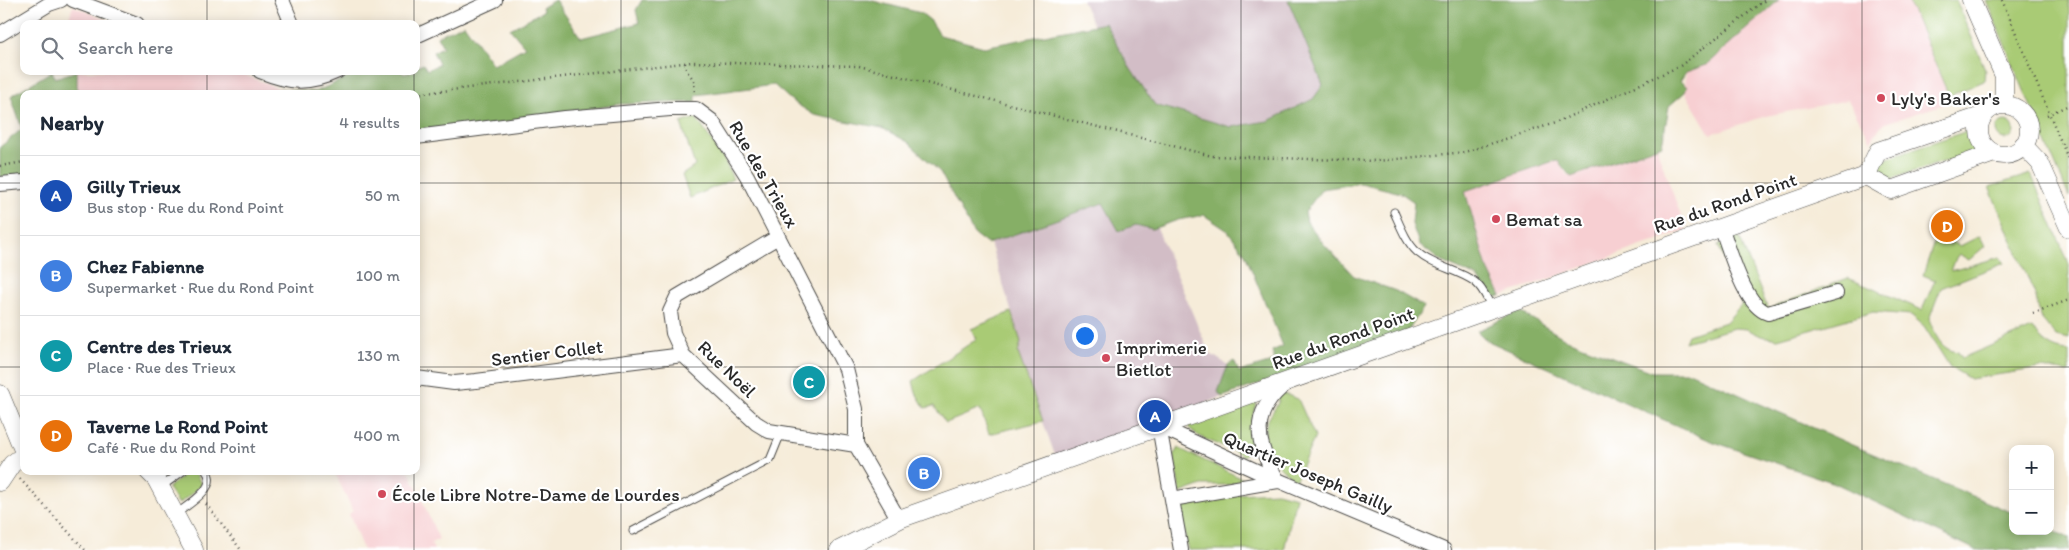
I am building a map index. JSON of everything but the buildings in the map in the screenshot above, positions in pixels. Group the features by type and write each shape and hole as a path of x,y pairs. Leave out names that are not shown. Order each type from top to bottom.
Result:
{"street":[{"path":"23,20 49,4 61,0"},
{"path":"73,0 126,20"},
{"path":"282,0 290,20"},
{"path":"420,34 495,0"},
{"path":"1971,0 2004,76 2004,105"},
{"path":"0,34 20,22"},
{"path":"270,75 285,81 315,76"},
{"path":"2004,105 2013,107 2031,120 2029,132 2023,145 2012,154 2002,156 1986,148 1979,133 1980,122 1984,115 1990,110 2004,105"},
{"path":"420,136 565,118 670,109 696,109"},
{"name":"Rue des Trieux","path":"696,109 712,121 747,176 846,369 856,409 856,445 899,520"},
{"path":"1984,115 1878,151 1866,176 1891,190 1994,153"},
{"path":"2023,145 2040,163 2069,228"},
{"name":"Rue du Rond Point","path":"839,550 899,520 1293,378 1866,176"},
{"path":"0,184 20,182"},
{"path":"1721,227 1750,299 1761,311 1768,312 1836,292"},
{"name":"Rue Noël","path":"778,237 677,297 670,312 673,333 683,355 756,423 770,431 856,445"},
{"name":"Sentier Collet","path":"420,379 454,383 683,355"},
{"path":"1172,499 1278,480 1262,450 1258,436 1260,420 1266,404 1276,391 1293,378"},
{"path":"0,394 20,443"},
{"path":"1159,426 1181,550"},
{"name":"Quartier Joseph Gailly","path":"1159,426 1278,480 1444,550"},
{"path":"5,474 20,457"},
{"path":"151,475 161,487 194,550"}],"lane":[{"path":"1394,212 1415,251 1435,265 1476,282 1483,290 1492,308"},
{"path":"632,531 770,460 781,433"},
{"path":"161,487 178,475"},
{"path":"176,515 206,489 210,482 209,475"}],"path":[{"path":"420,94 685,63 859,66 1212,156 1377,161 1465,152 1555,123 1680,66 1766,0"},
{"path":"2002,0 2069,161"},
{"path":"685,63 686,70 694,80 696,109"},
{"path":"2048,114 2069,105"},
{"path":"0,166 20,163"},
{"path":"2033,313 2069,300"},
{"path":"5,474 85,550"},
{"path":"199,495 241,550"}],"shaded area":[{"path":"1082,0 1288,0 1324,85 1313,99 1268,121 1231,127 1155,105 1130,68 1105,23 1093,25"},
{"path":"1779,0 1908,0 1951,102 1882,124 1871,141 1848,100 1766,116 1710,134 1685,92 1686,72 1706,65"},
{"path":"73,6 107,20 68,20"},
{"path":"77,75 245,75 280,89 279,90 77,90"},
{"path":"1658,147 1658,152 1686,230 1501,296 1486,265 1465,191 1558,161 1567,175 1571,177"},
{"path":"1104,203 1136,225 1150,229 1157,228 1209,353 1228,365 1218,392 1222,397 1056,458 1018,353 1021,342 990,243"},
{"name":"École Libre Notre-Dame de Lourdes","path":"336,475 411,475 439,539 431,543 434,550 363,550 349,514 353,511"}],"green space":[{"path":"555,0 581,38 639,23 636,10 642,0 869,0 921,13 931,21 940,35 984,47 1105,23 1130,68 1155,105 1231,127 1268,121 1313,99 1323,85 1288,0 1779,0 1706,65 1686,72 1680,81 1687,87 1685,92 1669,106 1662,145 1571,177 1558,161 1465,191 1486,265 1501,296 1492,298 1477,277 1440,261 1419,244 1412,224 1414,202 1401,193 1361,183 1322,189 1305,212 1307,222 1323,243 1354,276 1396,291 1424,307 1408,331 1222,397 1218,392 1228,365 1234,361 1239,372 1275,361 1272,351 1283,346 1245,254 1228,231 1204,215 1178,220 1152,229 1136,225 1119,231 1103,203 987,244 974,234 940,172 908,142 882,128 814,115 792,101 774,85 696,95 696,102 621,104 420,136 420,90 319,90 353,75 420,75 420,65 423,64 427,70 439,64 433,52 443,47 437,36 464,24 493,65 525,47 510,29 543,11 542,7"},
{"path":"1908,0 1956,0 1985,69 1984,81 1949,96"},
{"path":"1986,0 2069,0 2069,197"},
{"path":"45,75 54,75 55,78 64,75 77,75 77,90 21,90"},
{"path":"20,91 20,123 11,96"},
{"path":"696,118 723,157 733,179 690,198 682,175 695,166 681,123"},
{"path":"2005,121 2011,124 2014,130 2011,136 2005,139 1999,136 1996,130 1999,124"},
{"path":"1970,130 1978,151 1890,179 1880,176 1878,171 1882,162 1892,156"},
{"path":"20,131 20,174 0,177 0,147"},
{"path":"2031,174 2069,264 2069,339 2056,336 2040,317 2036,297 1989,187"},
{"path":"1738,234 1768,309 1848,278 1922,310 1935,280 1923,275 1935,239 1950,246 1952,242 1960,246 1980,236 1985,246 1969,260 1959,254 1951,271 2000,257 2004,263 1941,288 1929,319 1942,345 1958,352 1962,358 2032,328 2039,337 2052,347 2069,351 2069,372 2041,368 1970,379 1950,367 1924,326 1911,315 1873,312 1778,339 1761,336 1747,329 1734,328 1685,342 1688,335 1726,322 1742,304 1718,245"},
{"path":"1519,311 1567,340 1652,372 1689,372 1852,445 2009,511 2009,535 2054,535 2054,531 2069,538 2069,550 1976,550 1835,483 1711,441 1486,340 1477,331"},
{"path":"1011,312 1021,342 1018,353 1043,421 989,434 980,409 946,423 934,406 925,408 916,393 913,381 977,339 971,329"},
{"path":"1277,391 1298,399 1315,437 1295,481 1272,457 1265,442 1268,419 1279,401"},
{"path":"1258,397 1252,419 1252,449 1243,456 1229,448 1205,439 1192,431 1187,425"},
{"path":"1178,448 1243,479 1229,485 1202,485 1180,493 1174,454"},
{"path":"184,475 196,475 202,485 179,504 168,488"},
{"path":"1277,492 1296,497 1284,550 1188,550 1179,507 1236,494"}],"place":[{"name":"Lyly's Baker's","path":"1881,98"},
{"name":"Bemat sa","path":"1496,219"},
{"name":"Taverne Le Rond Point","path":"1947,226"},
{"name":"Imprimerie Bietlot","path":"1106,358"},
{"name":"Centre des Trieux","path":"809,382"},
{"name":"Gilly Trieux","path":"1155,416"},
{"name":"Chez Fabienne","path":"924,473"},
{"name":"École Libre Notre-Dame de Lourdes","path":"382,494"}]}
